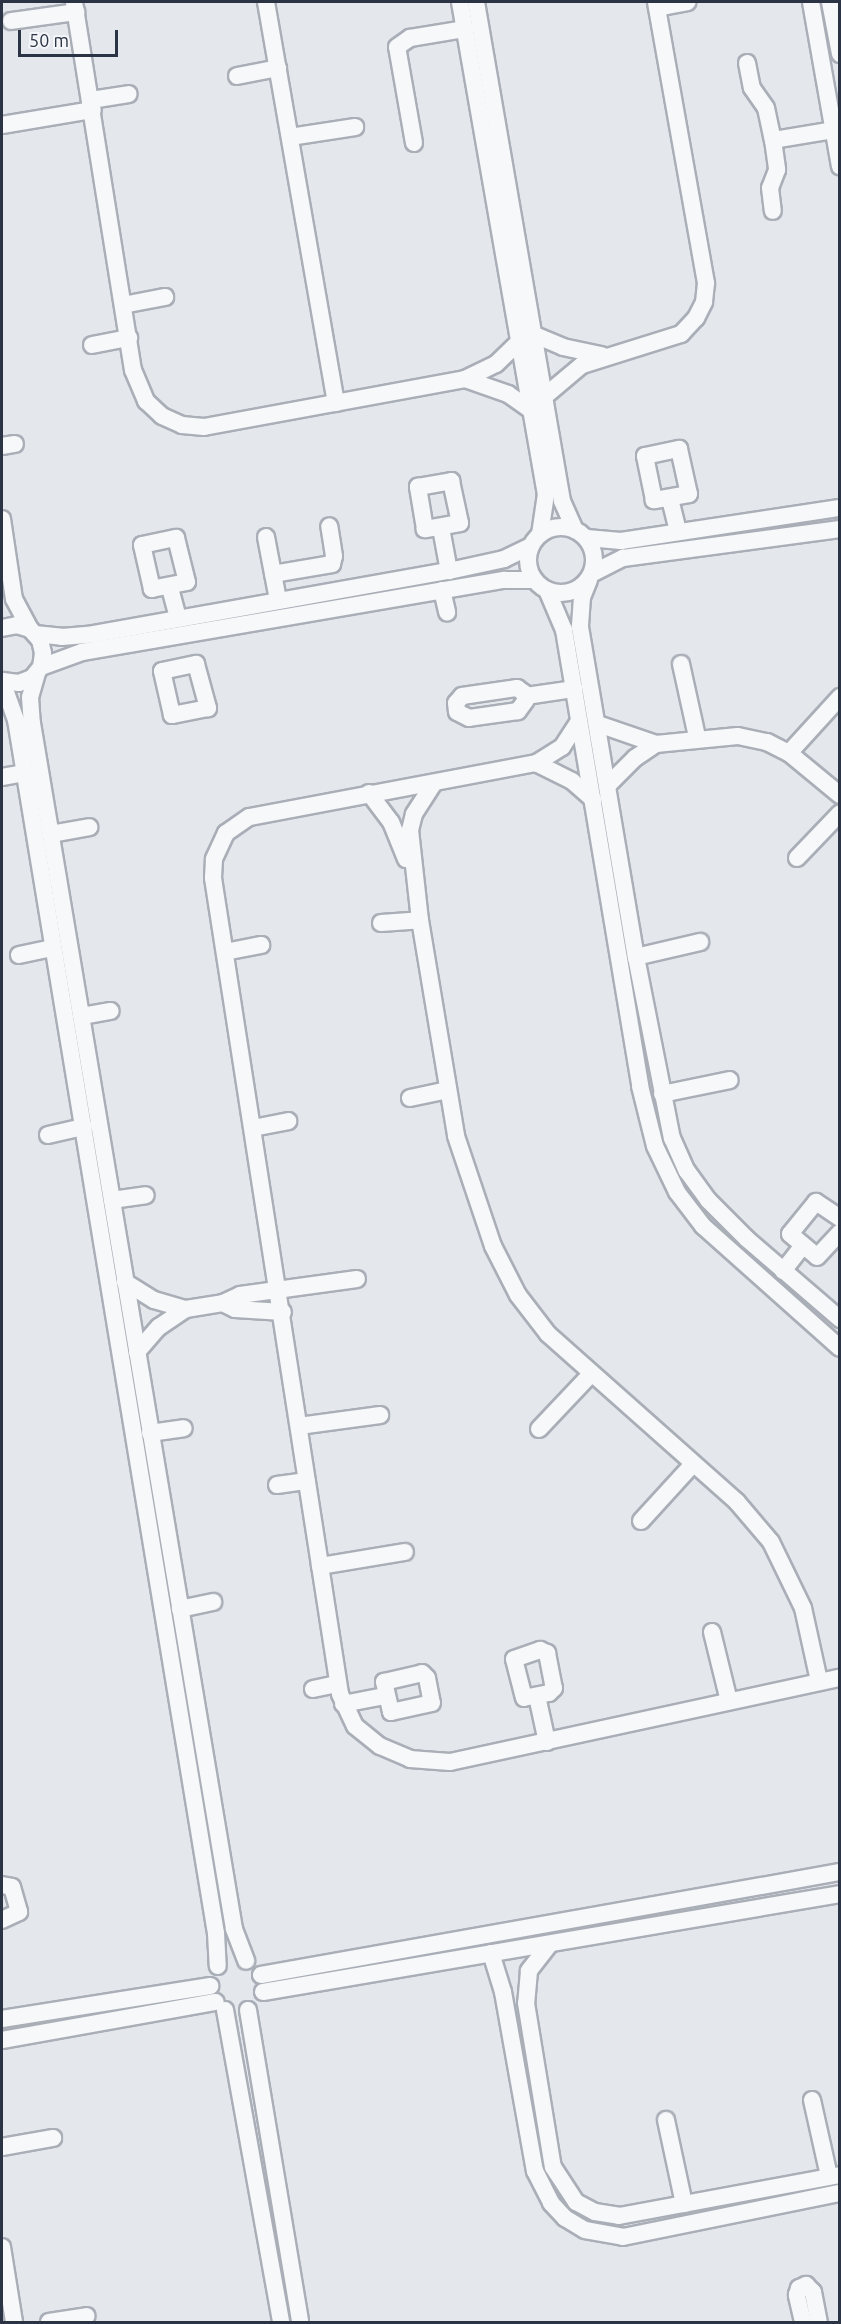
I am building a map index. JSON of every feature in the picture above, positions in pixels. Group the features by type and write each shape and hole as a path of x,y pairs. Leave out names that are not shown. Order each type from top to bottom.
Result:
{"street":[{"path":"266,2 336,403"},
{"path":"460,2 527,338 545,396 552,488 528,560 541,585 572,628 598,724 636,957 672,1138 696,1187 783,1270 840,1318"},
{"path":"476,2 527,338 532,411 552,488 594,551 591,576 572,628 574,689 640,1086 666,1174 703,1226 840,1348"},
{"path":"545,396 572,371 606,356 661,343 681,334 696,318 706,293 657,4 687,2"},
{"path":"811,2 840,166"},
{"path":"830,2 839,47"},
{"path":"11,21 75,7 129,338 140,391 153,409 182,425 215,426 465,378 496,364 527,338"},
{"path":"414,143 397,47 410,38 465,29"},
{"path":"747,63 752,88 766,108 773,140 777,170 770,188 773,211"},
{"path":"237,76 278,68"},
{"path":"2,124 92,105 129,94"},
{"path":"290,137 355,127"},
{"path":"773,140 834,130"},
{"path":"123,305 165,297"},
{"path":"92,345 129,338"},
{"path":"527,338 606,356"},
{"path":"465,378 508,393 532,411"},
{"path":"670,499 678,532"},
{"path":"2,628 16,625 33,632 78,637 178,617 449,571 504,559 560,527 581,534 621,541 837,507"},
{"path":"2,519 14,599 44,653 23,718 24,773 74,1073 160,1542 180,1609 234,1929 246,1961 261,1975 263,1992"},
{"path":"273,574 332,564 334,556 329,526"},
{"path":"441,528 449,571"},
{"path":"2,681 19,683 39,670 82,652 512,579 570,593 591,576 622,558 840,529"},
{"path":"266,537 278,600"},
{"path":"170,588 178,617"},
{"path":"442,590 447,612"},
{"path":"176,636 181,665"},
{"path":"681,664 697,737"},
{"path":"2,681 23,718 51,834 150,1433 160,1542 218,1966 210,1986 220,2006 282,2322"},
{"path":"526,696 574,689"},
{"path":"789,753 840,697"},
{"path":"579,721 562,747 536,764 369,793 249,817 226,833 216,850 213,869 225,952 283,1311 338,1684 343,1704 355,1726 367,1736 410,1759 450,1762 819,1680 840,1678"},
{"path":"598,724 656,744"},
{"path":"608,785 625,766 656,744 697,737 753,738 789,753 840,795"},
{"path":"536,764 573,782 593,799"},
{"path":"2,777 24,773"},
{"path":"434,783 411,823 420,920 447,1090 471,1190 506,1274 532,1315 590,1375 749,1514 780,1556 803,1608 819,1680"},
{"path":"369,793 391,822 409,868 414,872"},
{"path":"798,858 840,813"},
{"path":"51,834 89,827"},
{"path":"381,923 420,920"},
{"path":"636,957 700,942"},
{"path":"225,952 261,945"},
{"path":"19,955 53,948"},
{"path":"82,1016 111,1011"},
{"path":"74,1073 91,1070"},
{"path":"662,1094 730,1080"},
{"path":"410,1098 447,1090"},
{"path":"253,1128 288,1121"},
{"path":"48,1135 84,1127"},
{"path":"112,1200 146,1195"},
{"path":"840,1218 822,1203 812,1204 790,1231 790,1237 814,1257 820,1256 840,1232"},
{"path":"783,1270 802,1247"},
{"path":"137,1352 159,1327 186,1309 222,1303 233,1297 357,1279"},
{"path":"125,1282 154,1300 186,1309"},
{"path":"222,1303 235,1309 283,1311"},
{"path":"807,1321 822,1304"},
{"path":"539,1430 590,1375"},
{"path":"299,1426 380,1415"},
{"path":"150,1433 184,1428"},
{"path":"641,1521 693,1464"},
{"path":"277,1485 308,1480"},
{"path":"320,1566 405,1552"},
{"path":"180,1609 213,1602"},
{"path":"712,1632 729,1701"},
{"path":"313,1689 338,1684"},
{"path":"343,1704 385,1696"},
{"path":"537,1696 547,1742"},
{"path":"261,1975 840,1872"},
{"path":"2,1885 12,1887 19,1912 15,1917 2,1920"},
{"path":"300,2322 248,2010 263,1992 840,1894"},
{"path":"549,1945 529,1971 526,2003 558,2180 576,2202 606,2215 639,2214 757,2188 834,2176 812,2100"},
{"path":"491,1953 504,2000 535,2171 551,2203 565,2218 585,2230 624,2237 840,2193"},
{"path":"218,1966 231,1959 246,1961"},
{"path":"210,1986 2,2019 3,2040 220,2006 248,2010"},
{"path":"666,2120 684,2204"},
{"path":"2,2147 53,2138"},
{"path":"757,2188 762,2208"},
{"path":"266,2238 285,2234"},
{"path":"2,2247 14,2322"},
{"path":"803,2322 797,2295 799,2288 806,2285 813,2292 819,2322"},
{"path":"49,2322 87,2316"}]}
